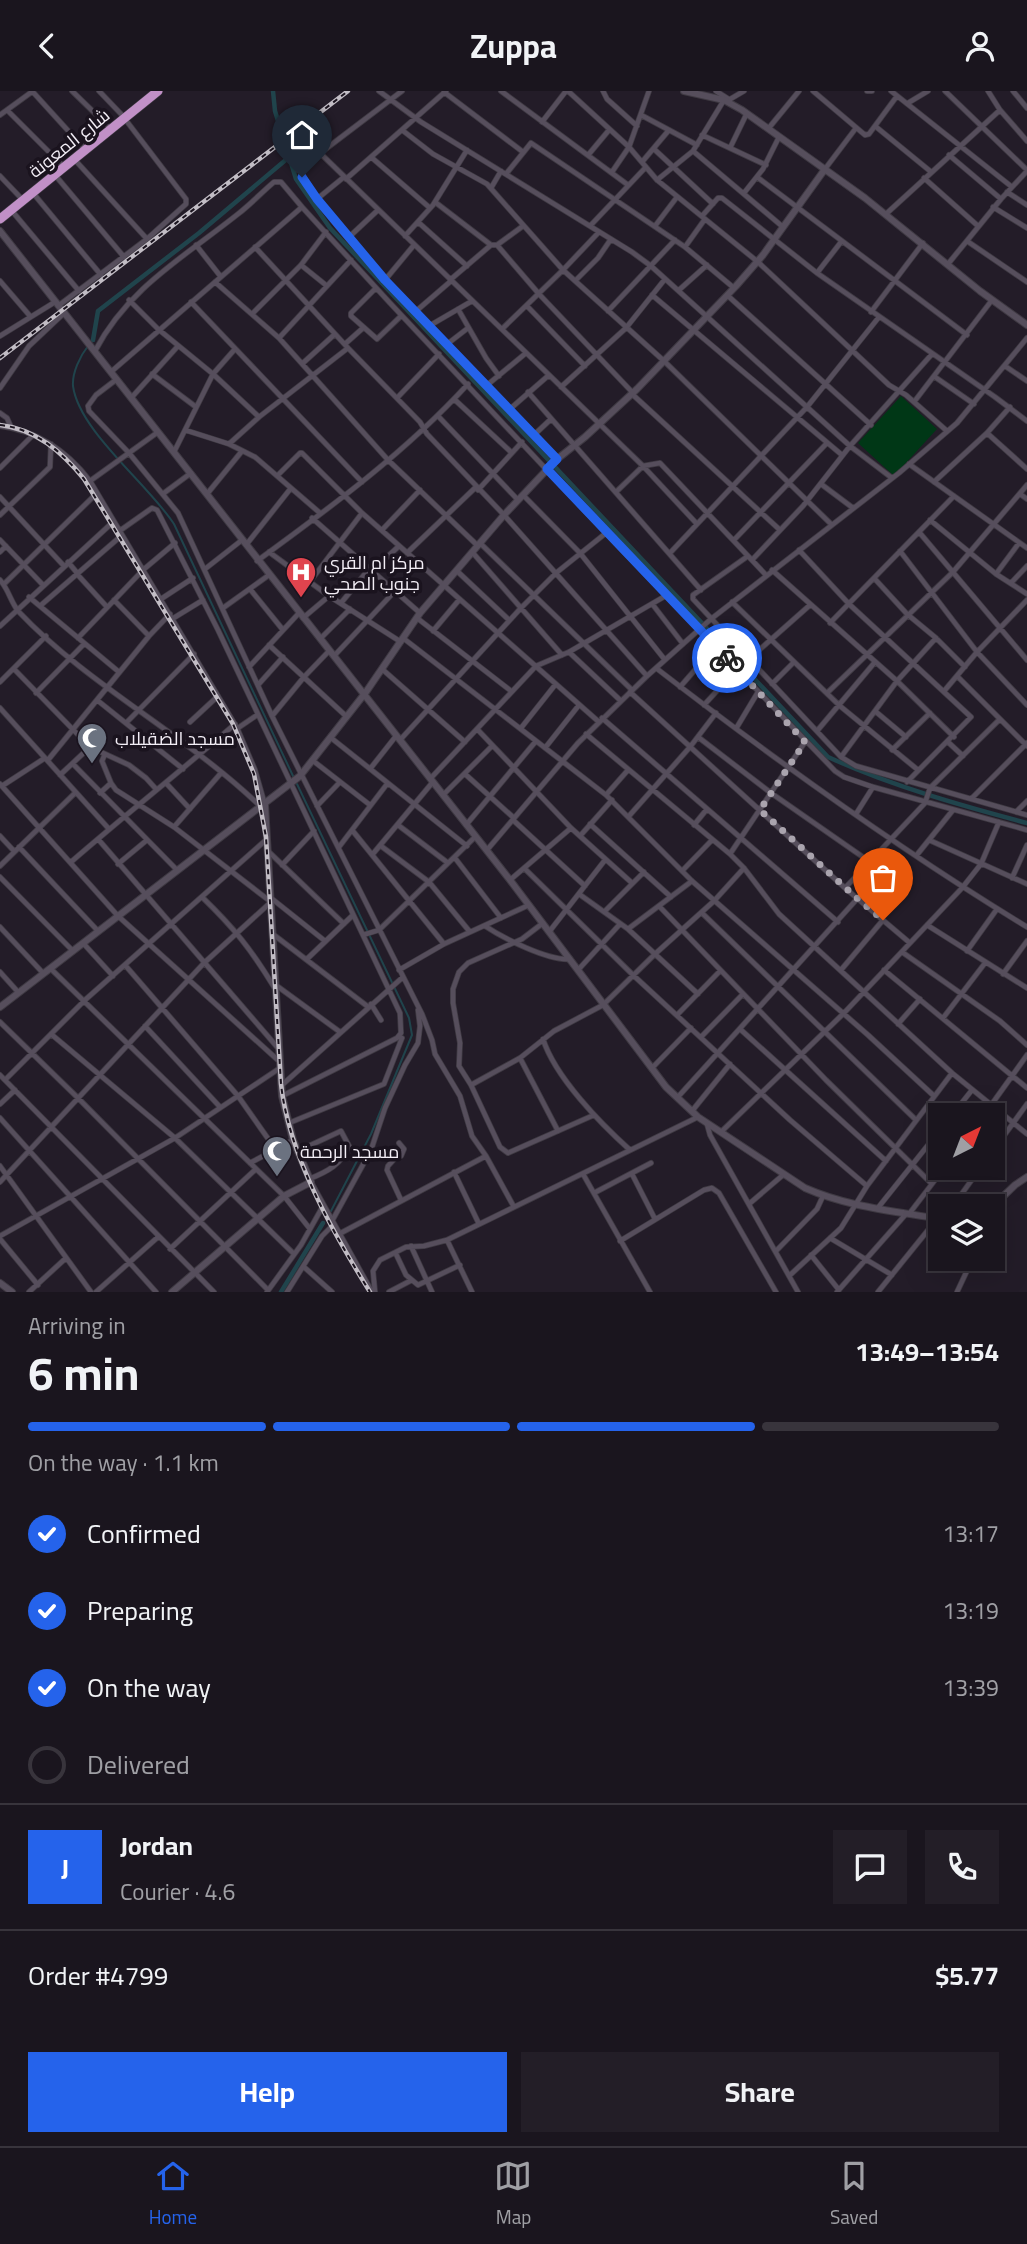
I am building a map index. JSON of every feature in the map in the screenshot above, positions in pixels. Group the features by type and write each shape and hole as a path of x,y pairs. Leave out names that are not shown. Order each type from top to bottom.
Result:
{"highway":[{"name":"شارع المعونة","path":"0,219 74,159 150,91"},
{"name":"شارع المعونة","path":"0,213 108,125 158,91"}],"street":[{"path":"61,164 2,112 32,91 82,146"},
{"path":"72,91 108,125"},
{"path":"0,337 30,316 79,291 147,239 187,202 123,117 99,91"},
{"path":"379,91 415,117 651,266 850,446 892,478"},
{"path":"298,170 402,91"},
{"path":"501,91 628,185"},
{"path":"542,121 567,91 629,147 657,180 758,262 852,352 947,431"},
{"path":"603,91 607,99 637,126"},
{"path":"612,171 629,147 649,91"},
{"path":"684,91 727,100"},
{"path":"716,91 825,169 1027,325"},
{"path":"657,180 693,151 727,100 744,91"},
{"path":"768,129 799,91"},
{"path":"813,91 867,135 897,96"},
{"path":"891,91 1012,187"},
{"path":"915,91 919,97"},
{"path":"908,103 928,91"},
{"path":"945,91 1027,171 993,207 948,264"},
{"path":"988,91 1000,110 1027,141"},
{"path":"1013,91 1027,108"},
{"path":"317,199 371,157 445,92 523,152"},
{"path":"886,215 930,171 1000,110"},
{"path":"730,148 747,113"},
{"path":"641,115 697,145"},
{"path":"875,126 930,171"},
{"path":"0,1007 301,775 347,717 442,586 548,468 633,393 758,262 856,128"},
{"path":"402,130 433,154 491,188 563,270 664,361 832,525"},
{"path":"589,154 609,130"},
{"path":"590,226 628,185 669,130"},
{"path":"702,135 766,165"},
{"path":"744,193 766,165 779,137"},
{"path":"491,188 531,143 685,247 734,288"},
{"path":"288,144 298,170 317,199 348,237 446,345 557,459"},
{"path":"654,149 713,204"},
{"path":"405,236 435,202 467,150"},
{"path":"693,151 784,227"},
{"path":"320,153 643,466 697,524"},
{"path":"949,155 1000,199"},
{"path":"371,157 430,208"},
{"path":"74,159 147,239"},
{"path":"55,175 124,257"},
{"path":"0,176 20,197"},
{"path":"757,177 967,335"},
{"path":"924,177 978,226"},
{"path":"93,349 129,300 277,180 401,316 835,771 844,777 925,803 1027,829"},
{"path":"1007,192 1027,205"},
{"path":"33,193 101,275"},
{"path":"655,226 677,197"},
{"path":"685,247 713,204 721,197 817,273 1027,421"},
{"path":"435,202 494,245 633,393 780,530"},
{"path":"112,371 302,207"},
{"path":"993,207 1027,228"},
{"path":"11,210 79,291"},
{"path":"348,237 378,210"},
{"path":"418,222 467,266"},
{"path":"415,312 467,266 523,226"},
{"path":"0,231 510,880 603,1005 677,1098 694,1114 783,1175 823,1196 854,1205 928,1217"},
{"path":"252,314 301,265 326,232"},
{"path":"502,330 599,232"},
{"path":"575,281 593,264 611,239"},
{"path":"608,311 675,240"},
{"path":"967,240 1027,282"},
{"path":"817,273 841,242"},
{"path":"871,312 923,243"},
{"path":"196,245 221,277"},
{"path":"385,280 414,245"},
{"path":"255,247 424,427 427,434 504,515 647,676"},
{"path":"279,338 351,260"},
{"path":"301,265 327,286"},
{"path":"679,290 707,265"},
{"path":"561,387 626,328 665,279"},
{"path":"0,281 30,316"},
{"path":"215,282 279,338 388,460 445,515 583,642 690,747 845,888 910,943"},
{"path":"376,288 351,314 363,328 377,339 401,316"},
{"path":"652,295 842,456"},
{"path":"727,295 871,425"},
{"path":"129,300 158,330 213,374 259,417"},
{"path":"914,402 992,300"},
{"path":"429,326 472,301"},
{"path":"191,302 362,482"},
{"path":"527,306 585,366"},
{"path":"458,309 499,376"},
{"path":"0,388 29,346 64,313"},
{"path":"670,553 762,458 826,385 879,317"},
{"path":"229,444 313,375 363,328"},
{"path":"446,345 468,328"},
{"path":"303,363 335,334"},
{"path":"486,851 586,734 631,691 710,619 892,478 947,431 974,404 1027,338"},
{"path":"132,397 178,346"},
{"path":"174,452 213,374 234,349"},
{"path":"486,386 526,353"},
{"path":"397,398 439,354"},
{"path":"932,354 850,446 808,501 780,530 750,558 693,598 841,757 856,766 907,782 1027,815"},
{"path":"1005,366 1027,381"},
{"path":"152,374 196,408"},
{"path":"509,409 549,375"},
{"path":"935,377 974,404"},
{"path":"118,379 96,395 88,407 90,414 164,493 178,513 272,716 399,969 401,979 425,1021 435,1054 456,1086 472,1136 514,1207"},
{"path":"257,561 362,482 438,416 468,384"},
{"path":"528,392 701,590"},
{"path":"454,399 511,452"},
{"path":"934,482 987,433 1010,407"},
{"path":"0,413 11,428"},
{"path":"438,416 492,474 580,553 665,660"},
{"path":"534,435 551,419"},
{"path":"0,426 34,434 51,444 72,460 90,481 236,726 255,770 268,839 282,1096 288,1123 310,1180 373,1292"},
{"path":"185,431 229,444 255,457 320,513"},
{"path":"90,481 158,432"},
{"path":"987,433 1027,469"},
{"path":"1,466 34,434"},
{"path":"407,553 445,515 477,489 522,442"},
{"path":"734,540 827,443"},
{"path":"0,515 50,467 51,444"},
{"path":"207,494 242,451"},
{"path":"277,476 301,453 362,513 555,685 667,774 838,922"},
{"path":"616,492 643,466 660,463 766,575"},
{"path":"909,464 1027,548"},
{"path":"164,493 191,473"},
{"path":"821,484 853,508"},
{"path":"827,693 953,572 1027,485"},
{"path":"205,569 244,543 291,488"},
{"path":"382,530 420,490"},
{"path":"97,493 24,565 2,582 17,610 71,658 263,806"},
{"path":"1020,494 1027,499"},
{"path":"830,623 954,496"},
{"path":"0,497 107,607"},
{"path":"40,606 154,507 203,600 400,1013 399,1037 282,1096"},
{"path":"309,583 362,513"},
{"path":"312,518 394,591 433,631 512,691"},
{"path":"930,520 996,574 1027,594"},
{"path":"0,625 113,522"},
{"path":"919,532 1027,660"},
{"path":"370,769 520,608 556,573 606,533"},
{"path":"0,540 43,585"},
{"path":"78,638 143,570 175,543"},
{"path":"996,574 1020,543"},
{"path":"341,604 370,570 399,545"},
{"path":"0,552 6,547"},
{"path":"799,550 849,604 945,690 971,717 907,782"},
{"path":"900,551 977,652 1027,705"},
{"path":"269,552 309,583 402,640 606,795 692,881 844,1013 934,1096"},
{"path":"473,553 562,655"},
{"path":"1011,584 1027,566"},
{"path":"772,570 897,681 954,737"},
{"path":"457,571 509,620"},
{"path":"223,608 269,575"},
{"path":"161,599 192,578"},
{"path":"874,578 907,614 965,667"},
{"path":"250,589 283,630"},
{"path":"272,716 304,677 367,620 394,591"},
{"path":"372,855 431,781 536,666 569,652 667,595"},
{"path":"249,667 283,630 329,596"},
{"path":"29,597 120,672"},
{"path":"114,600 149,636"},
{"path":"203,600 171,616 149,636 47,759 1,785 118,916 280,1066"},
{"path":"433,631 459,600"},
{"path":"945,690 1027,600"},
{"path":"732,602 840,706 918,770"},
{"path":"653,605 683,644"},
{"path":"749,659 810,605"},
{"path":"320,639 350,609"},
{"path":"0,682 46,636"},
{"path":"841,757 897,681 936,638"},
{"path":"36,693 85,643"},
{"path":"269,645 347,717"},
{"path":"1021,651 1027,645"},
{"path":"680,687 715,647"},
{"path":"569,652 621,701"},
{"path":"126,723 194,654"},
{"path":"257,685 283,657"},
{"path":"817,731 876,662"},
{"path":"772,684 793,663"},
{"path":"656,668 891,839 962,888 1027,927"},
{"path":"14,669 90,747 138,771 156,789"},
{"path":"382,669 466,742"},
{"path":"704,705 737,669"},
{"path":"957,676 1027,744 970,800"},
{"path":"520,728 555,685"},
{"path":"737,727 758,692"},
{"path":"190,722 218,696"},
{"path":"97,700 183,769"},
{"path":"545,748 579,705"},
{"path":"0,708 109,829"},
{"path":"875,711 906,737"},
{"path":"629,817 716,713"},
{"path":"892,750 930,713"},
{"path":"71,862 138,803 236,726 257,715"},
{"path":"845,888 925,803 930,788 1000,719"},
{"path":"478,730 579,836 632,883"},
{"path":"586,734 730,854 744,868 774,909 987,1103"},
{"path":"330,737 467,846"},
{"path":"698,737 771,793 870,862"},
{"path":"466,825 536,741"},
{"path":"730,854 805,742"},
{"path":"948,742 963,755"},
{"path":"443,795 492,746"},
{"path":"60,775 90,747"},
{"path":"105,754 102,761 116,790 174,827 325,941"},
{"path":"312,760 370,805"},
{"path":"73,764 177,870"},
{"path":"606,795 628,770"},
{"path":"174,827 221,773"},
{"path":"465,774 544,851 585,886"},
{"path":"317,806 340,782"},
{"path":"100,793 111,783"},
{"path":"166,783 190,809"},
{"path":"339,847 387,784"},
{"path":"856,814 873,787"},
{"path":"0,866 75,793"},
{"path":"579,836 612,800"},
{"path":"1016,812 1027,801"},
{"path":"694,825 708,809"},
{"path":"916,856 953,810"},
{"path":"721,1132 844,1013 962,888 981,864 999,822"},
{"path":"590,824 671,897"},
{"path":"398,825 448,863"},
{"path":"510,880 571,828"},
{"path":"352,830 444,944"},
{"path":"282,865 314,831"},
{"path":"0,836 17,849 99,931"},
{"path":"365,935 378,930 475,837"},
{"path":"98,839 281,1051"},
{"path":"5,1080 85,1000 268,839"},
{"path":"118,864 147,840"},
{"path":"682,871 712,840"},
{"path":"929,840 1027,884"},
{"path":"1012,878 1027,845"},
{"path":"381,846 429,882 470,932"},
{"path":"268,851 344,924"},
{"path":"455,857 501,918"},
{"path":"550,932 605,860"},
{"path":"524,868 633,975 867,1186"},
{"path":"471,1085 520,1058 543,1039 603,1005 702,913 744,868"},
{"path":"604,911 644,872"},
{"path":"0,877 72,950"},
{"path":"628,929 692,881"},
{"path":"579,894 621,923 698,993"},
{"path":"202,897 238,932 278,990 340,1032"},
{"path":"677,1098 858,899"},
{"path":"0,1182 204,963 271,900"},
{"path":"399,969 444,944 529,905"},
{"path":"659,906 719,971 932,1184"},
{"path":"967,951 997,909"},
{"path":"702,913 916,1121"},
{"path":"307,959 354,915"},
{"path":"841,969 883,920"},
{"path":"543,923 514,943 475,958 464,966 455,980 453,1003 460,1042 458,1061 500,1147 508,1153 594,1115"},
{"path":"578,970 621,923"},
{"path":"927,925 1027,988"},
{"path":"485,926 514,943 561,959 570,959"},
{"path":"0,927 43,972"},
{"path":"274,935 369,1005 381,1020"},
{"path":"1003,974 1027,941"},
{"path":"83,943 113,976"},
{"path":"902,951 1000,1021 1027,1045"},
{"path":"943,1018 985,963"},
{"path":"125,965 238,1096 276,1150"},
{"path":"50,967 284,1196 310,1229"},
{"path":"884,970 1027,1088"},
{"path":"677,1015 719,971"},
{"path":"0,972 18,992"},
{"path":"282,1085 401,979"},
{"path":"701,1037 743,994"},
{"path":"898,1024 920,999"},
{"path":"287,1292 333,1222 371,1150 385,1108 418,1043 420,1026 417,1006"},
{"path":"0,1022 225,1245 267,1291 324,1205"},
{"path":"145,1026 220,1107"},
{"path":"652,1068 691,1028"},
{"path":"740,1029 886,1161"},
{"path":"51,1034 175,1138 294,1254"},
{"path":"288,1123 384,1084 402,1038"},
{"path":"543,1039 551,1056 594,1115 630,1150"},
{"path":"993,1103 1027,1055"},
{"path":"520,1058 558,1131"},
{"path":"373,1292 375,1267 380,1260 411,1245 424,1246 447,1240 630,1150 694,1114 730,1064"},
{"path":"38,1285 0,1238 175,1138 280,1066"},
{"path":"789,1276 841,1228 867,1186 952,1073"},
{"path":"0,1075 214,1292"},
{"path":"0,1104 15,1090"},
{"path":"962,1103 972,1090"},
{"path":"1005,1134 1027,1104"},
{"path":"1005,1117 1027,1134"},
{"path":"0,1118 156,1292"},
{"path":"707,1123 709,1135 798,1292"},
{"path":"172,1292 284,1196 328,1171 342,1159 349,1146 341,1131 298,1151"},
{"path":"250,1163 293,1140"},
{"path":"399,1143 404,1149 401,1156 391,1161 387,1170 401,1200"},
{"path":"877,1209 928,1145"},
{"path":"339,1234 486,1156"},
{"path":"594,1193 651,1164"},
{"path":"0,1166 66,1258 97,1291 158,1237"},
{"path":"170,1249 256,1169"},
{"path":"454,1172 479,1224"},
{"path":"583,1174 650,1292"},
{"path":"632,1174 655,1219"},
{"path":"749,1204 783,1175"},
{"path":"1005,1194 1027,1177"},
{"path":"811,1255 838,1291 935,1180"},
{"path":"620,1241 707,1188 714,1189 719,1193 776,1292"},
{"path":"776,1251 817,1209 823,1196"},
{"path":"878,1292 928,1231"},
{"path":"830,1238 892,1275"},
{"path":"447,1240 472,1292"},
{"path":"411,1245 432,1292"},
{"path":"396,1254 410,1281 418,1285 460,1265"},
{"path":"29,1292 66,1258"},
{"path":"303,1267 332,1292"},
{"path":"957,1292 967,1271"},
{"path":"389,1292 410,1281"},
{"path":"0,1283 12,1292"}],"green space":[{"path":"901,396 937,429 894,476 858,443"}],"waterway":[{"path":"273,91 275,111 296,179 330,228 828,757 926,794 1027,823"},
{"path":"93,340 98,311 199,233 288,158"},
{"path":"88,346 79,360 74,376 73,386 78,403 101,439 174,524 294,778"},
{"path":"297,784 409,1018 412,1035 371,1134 331,1211"},
{"path":"281,1292 323,1223"}],"railway":[{"path":"0,358 348,91"},
{"path":"0,425 25,431 47,443 84,479 233,724 254,774 266,837 281,1084 286,1111 293,1138 314,1192 370,1292"}],"way so far":[{"path":"727,658 805,742 760,810 883,920"}],"place":[{"name":"مركز ام القري جنوب الصحي","path":"301,599"},
{"name":"مسجد الضقيلاب","path":"92,765"},
{"name":"مسجد الرحمة","path":"277,1178"}],"route":[{"path":"302,177 317,199 385,280 557,459 547,469 727,658"}]}
